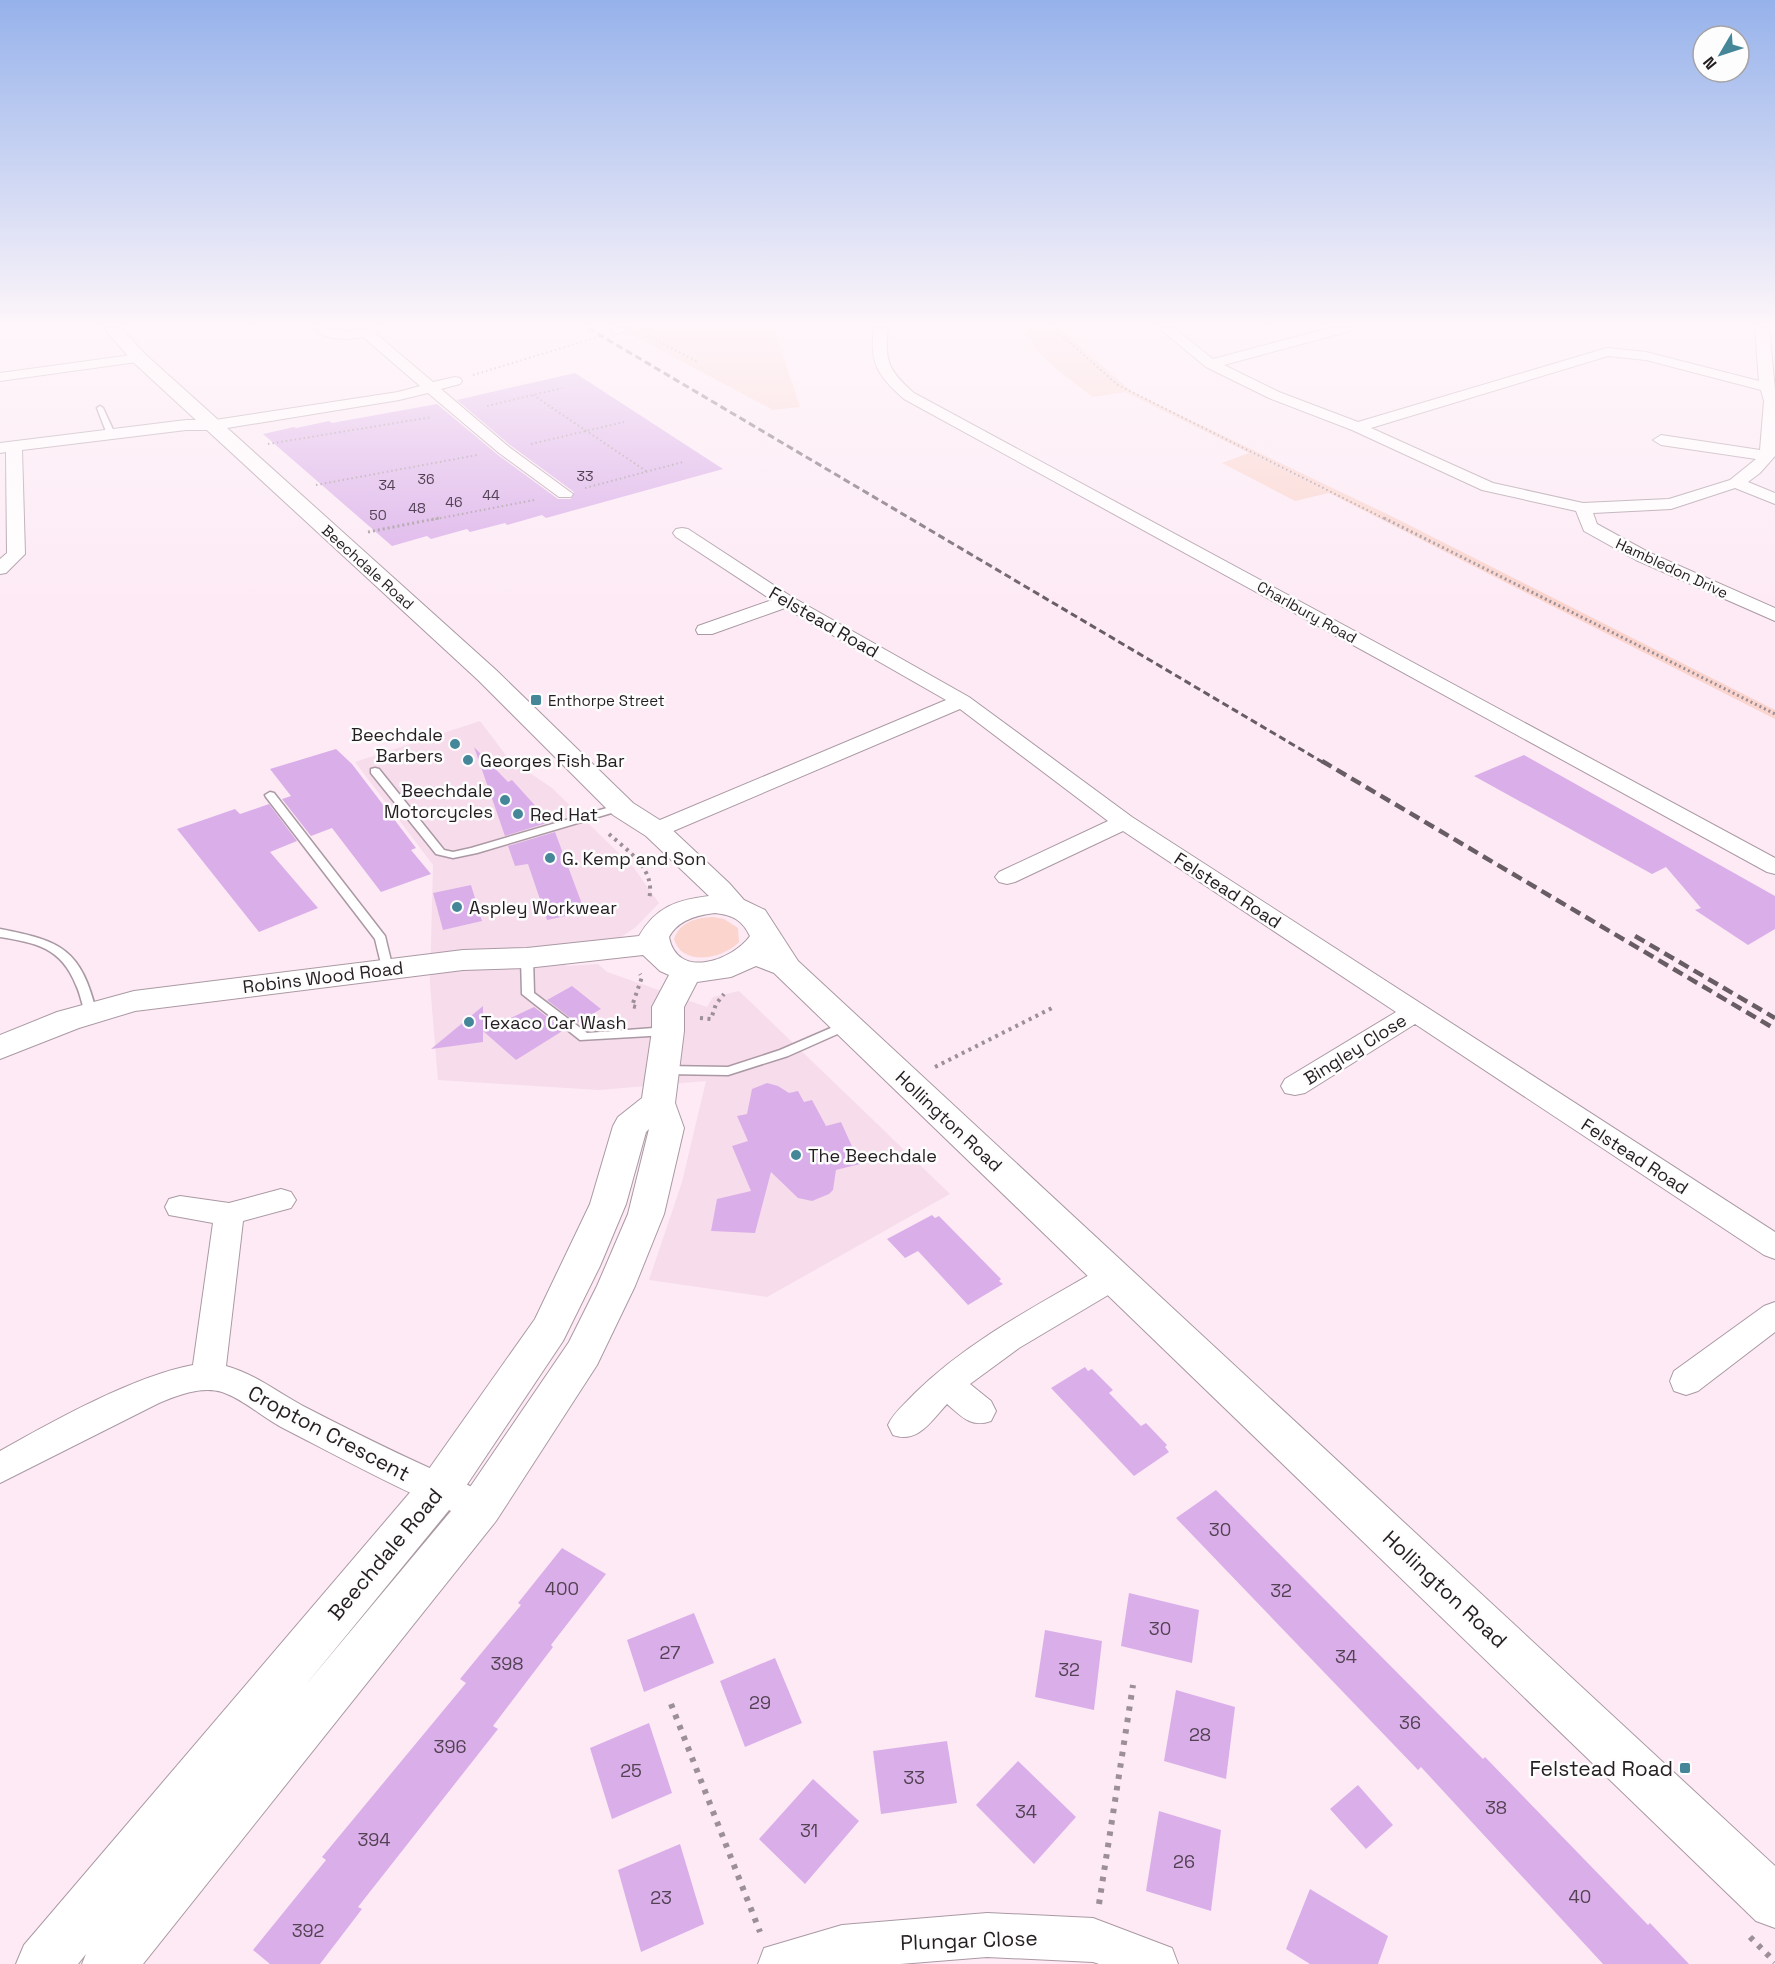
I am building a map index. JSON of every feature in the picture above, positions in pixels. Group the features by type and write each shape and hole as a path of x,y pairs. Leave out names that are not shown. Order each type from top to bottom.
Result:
{"street":[{"name":"Beechdale Road","path":"210,420 487,675 622,808 656,830"},
{"path":"0,568 16,554 7,447 242,420"},
{"path":"468,420 504,450 565,494"},
{"name":"Charlbury Road","path":"952,420 1775,867"},
{"path":"1339,420 1488,487 1583,507 1671,504 1736,483 1754,470 1767,456 1769,420"},
{"path":"1357,427 1381,420"},
{"path":"1661,440 1767,456"},
{"path":"1736,483 1775,499"},
{"name":"Hambledon Drive","path":"1583,507 1590,527 1642,556 1775,615"},
{"name":"Felstead Road","path":"682,533 786,601 962,701 1124,822 1775,1247"},
{"path":"705,630 786,601"},
{"path":"733,905 712,903 690,906 677,911 659,925 645,956 703,973 732,967 760,945 761,924 755,917 733,905 656,830 962,701"},
{"name":"Beechdale Road","path":"622,808 638,837 688,887 690,906"},
{"path":"1008,877 1124,822"},
{"name":"Hollington Road","path":"760,945 1114,1276 1775,1902"},
{"name":"Robins Wood Road","path":"0,1048 91,1014 134,1001 463,960 645,956"},
{"path":"109,1964 481,1507 583,1353 616,1286 646,1214 667,1128 660,1087 668,1031 668,1007 688,970"},
{"name":"Bingley Close","path":"1295,1086 1415,1012"},
{"name":"Beechdale Road","path":"43,1964 439,1490 549,1330 581,1266 608,1204 630,1126 660,1087"},
{"path":"180,1207 229,1214 282,1200"},
{"path":"208,1377 229,1214"},
{"path":"904,1425 946,1384 1008,1340 1114,1276"},
{"path":"1686,1381 1775,1315"},
{"name":"Cropton Crescent","path":"0,1468 81,1424 145,1395 181,1381 208,1377 241,1386 285,1413 439,1490 481,1507"},
{"path":"946,1384 979,1411"},
{"name":"Plungar Close","path":"772,1953 987,1935 1093,1940 1156,1964"}],"lane":[{"path":"105,420 111,434"},
{"path":"375,771 440,852 453,855 622,808"},
{"path":"270,795 381,939 387,969"},
{"path":"0,933 50,945 70,963 85,990 91,1014"},
{"path":"527,958 528,994 584,1037 668,1031"},
{"path":"660,1087 728,1071 784,1053 847,1025"}],"path":[{"path":"260,445 413,420"},
{"path":"570,420 647,472"},
{"path":"1187,420 1775,714"},
{"path":"305,488 504,450 624,422"},
{"path":"358,534 565,494 683,462"},
{"path":"632,1006 642,977 645,956"},
{"path":"711,1019 716,1004 727,990"},
{"path":"935,1067 1052,1008"},
{"path":"1093,1940 1133,1685"},
{"path":"671,1704 772,1953"}],"shaded area":[{"path":"1181,420 1190,420 1393,517 1775,710 1775,719 1329,493 1295,501 1222,463 1249,453"},
{"path":"480,721 508,758 552,788 634,868 659,903 636,927 618,939 558,947 566,966 598,964 607,972 707,1007 713,997 739,991 950,1194 767,1297 649,1280 682,1182 706,1081 599,1090 438,1080 430,984 433,865 355,762"},
{"path":"701,918 724,919 738,928 739,942 723,953 704,957 685,954 678,948 674,939 685,924"}],"building":[{"path":"350,420 456,420 498,455 558,499 571,499 574,492 510,445 480,420 647,420 723,469 546,518 542,515 470,532 467,529 431,539 427,536 392,546 263,434 329,421 332,423"},
{"path":"474,747 508,782 512,780 550,822 505,836"},
{"path":"336,749 352,764 416,848 411,850 431,874 381,892 332,828 311,836 282,799 291,796 270,769"},
{"path":"1524,755 1775,896 1775,929 1748,945 1695,910 1701,908 1666,867 1652,874 1474,776"},
{"path":"269,804 297,841 270,852 318,908 259,932 177,829 235,809 240,814"},
{"path":"555,832 585,912 547,920 528,864 515,866 508,846"},
{"name":"Aspley Workwear","path":"471,885 482,921 443,930 433,893"},
{"path":"572,986 601,1009 577,1023 547,1000"},
{"name":"Texaco Car Wash","path":"483,1006 483,1042 431,1049"},
{"path":"534,1007 564,1030 516,1060 483,1031"},
{"name":"The Beechdale","path":"767,1083 778,1086 789,1093 798,1091 804,1102 812,1100 826,1126 841,1122 860,1164 836,1170 833,1190 812,1201 798,1198 771,1172 755,1233 711,1231 717,1199 751,1191 732,1146 748,1141 737,1116 747,1114 752,1089"},
{"path":"932,1215 935,1218 939,1216 1001,1279 999,1281 1003,1284 968,1305 918,1251 905,1258 887,1239"},
{"path":"1085,1367 1088,1371 1092,1369 1113,1390 1109,1393 1141,1426 1146,1423 1167,1445 1165,1447 1169,1452 1134,1476 1051,1388"},
{"path":"1216,1490 1483,1759 1485,1757 1648,1925 1650,1923 1689,1964 1603,1964 1421,1767 1418,1770 1176,1518"},
{"path":"562,1548 606,1574 493,1726 498,1729 358,1907 362,1909 320,1964 270,1964 253,1950 326,1860 322,1857 466,1683 460,1679 521,1605 518,1603"},
{"path":"1129,1593 1199,1610 1192,1663 1121,1646"},
{"path":"694,1613 714,1663 644,1692 627,1640"},
{"path":"1045,1630 1102,1641 1094,1710 1035,1697"},
{"path":"775,1658 802,1723 745,1747 720,1681"},
{"path":"1176,1690 1235,1707 1226,1779 1164,1761"},
{"path":"649,1723 672,1793 612,1819 590,1748"},
{"path":"947,1741 957,1803 881,1814 873,1751"},
{"path":"1018,1761 1076,1817 1034,1864 976,1805"},
{"path":"813,1779 859,1821 805,1884 759,1839"},
{"path":"1358,1785 1393,1825 1366,1849 1330,1809"},
{"path":"1159,1811 1221,1830 1211,1911 1146,1891"},
{"path":"680,1844 704,1924 641,1952 618,1870"},
{"path":"1310,1889 1388,1936 1378,1964 1310,1964 1286,1949"}],"railway":[{"path":"743,420 1324,763"},
{"path":"1322,761 1775,1029"},
{"path":"1635,936 1775,1018"}],"place":[{"name":"Enthorpe Street","path":"536,700"},
{"name":"Beechdale Barbers","path":"455,744"},
{"name":"Georges Fish Bar","path":"468,760"},
{"name":"Beechdale Motorcycles","path":"505,800"},
{"name":"Red Hat","path":"518,814"},
{"name":"G. Kemp and Son","path":"550,858"},
{"name":"Aspley Workwear","path":"457,907"},
{"name":"Texaco Car Wash","path":"469,1022"},
{"name":"The Beechdale","path":"796,1155"},
{"name":"Felstead Road","path":"1685,1768"}]}
